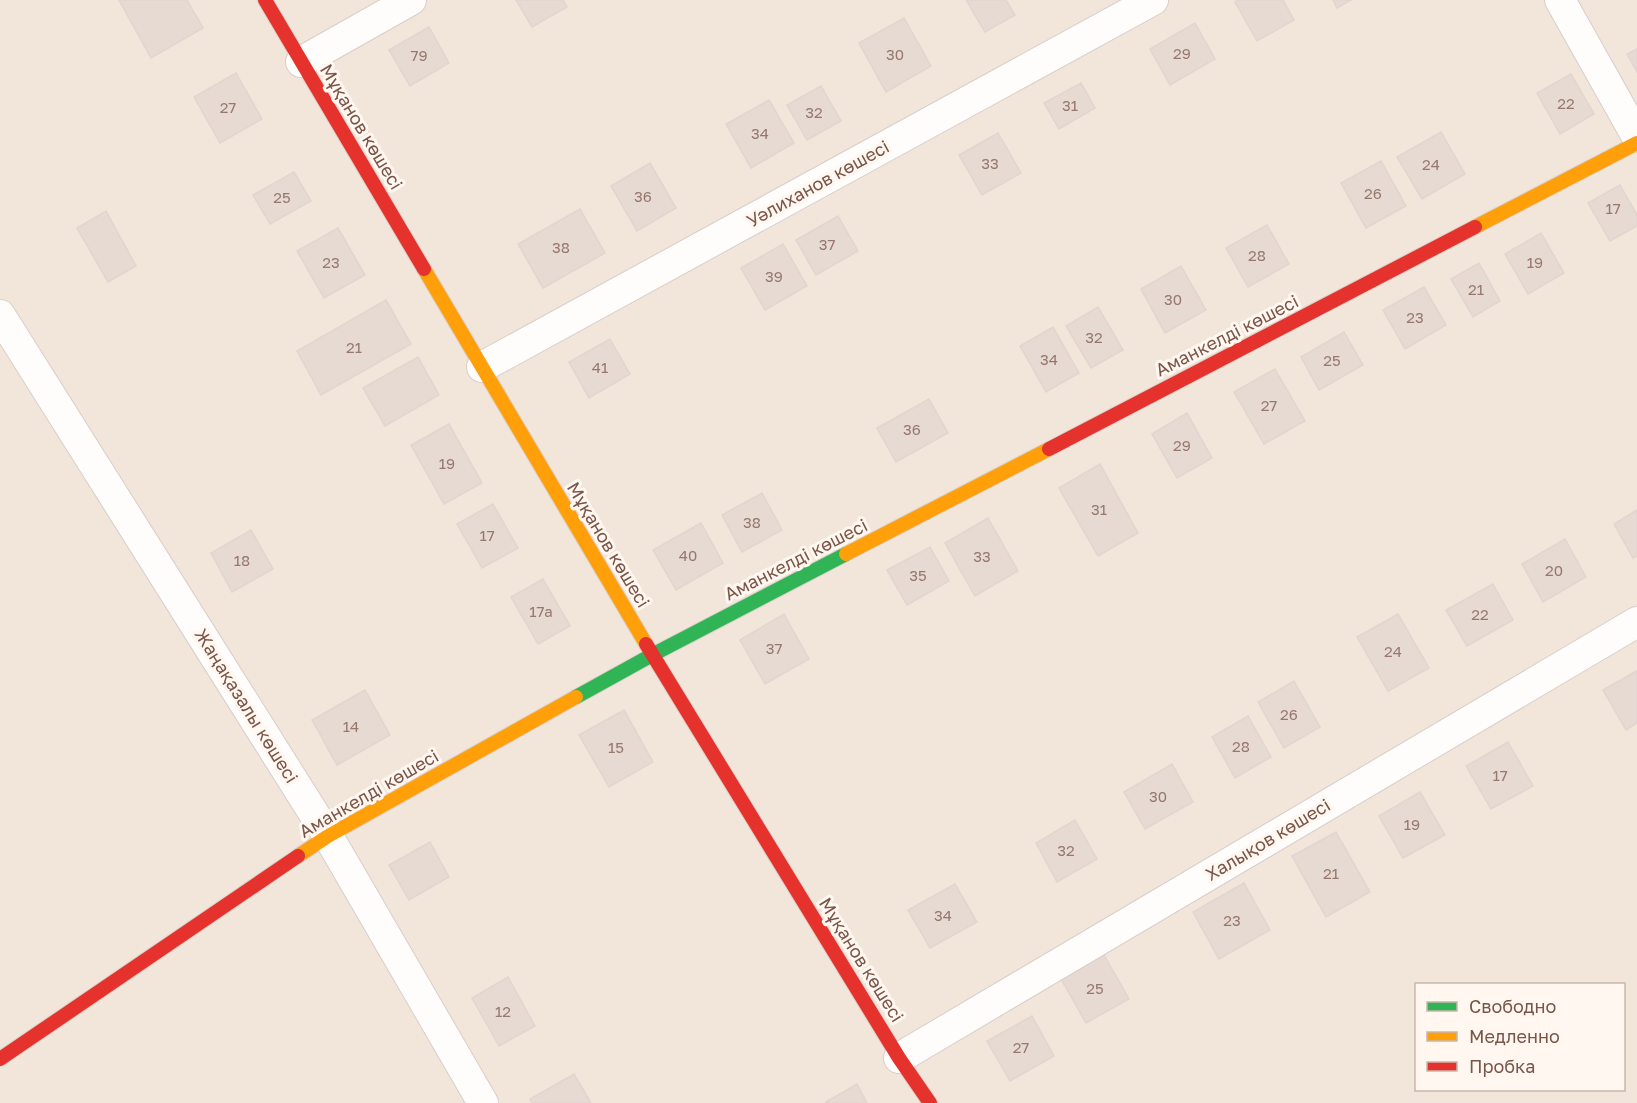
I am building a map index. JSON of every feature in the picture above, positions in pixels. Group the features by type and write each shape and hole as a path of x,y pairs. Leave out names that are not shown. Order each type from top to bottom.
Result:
{"street":[{"name":"Мұқанов көшесі","path":"265,0 652,655 899,1058 930,1103"},
{"path":"301,62 411,0"},
{"name":"Уәлиханов көшесі","path":"482,367 1153,0"},
{"path":"1560,0 1637,137"},
{"name":"Аманкелді көшесі","path":"0,1059 328,836 652,655 1637,143"},
{"name":"Жаңақазалы көшесі","path":"0,315 328,836 483,1103"},
{"name":"Халықов көшесі","path":"899,1058 1637,622"}],"shaded area":[{"path":"0,0 1637,0 1637,1103 0,1103"}],"building":[{"path":"119,0 187,0 203,28 151,58"},
{"path":"516,0 563,0 567,7 532,27"},
{"path":"966,0 1006,0 1015,15 985,32"},
{"path":"1238,0 1283,0 1294,20 1257,41 1235,2"},
{"path":"1333,0 1351,0 1337,8"},
{"path":"904,18 931,66 886,92 859,43"},
{"path":"1195,23 1215,59 1170,85 1150,49"},
{"path":"429,27 449,63 410,86 389,50"},
{"path":"1637,49 1637,72 1627,54"},
{"path":"236,73 262,119 220,143 194,97"},
{"path":"1571,74 1594,114 1560,134 1537,93"},
{"path":"1081,83 1095,108 1059,129 1044,103"},
{"path":"821,86 841,121 807,140 787,105"},
{"path":"769,100 794,143 751,168 726,124"},
{"path":"1441,132 1465,174 1422,199 1397,157"},
{"path":"998,133 1021,173 982,195 959,155"},
{"path":"1381,161 1406,206 1366,228 1341,183"},
{"path":"650,163 676,208 637,231 611,186"},
{"path":"294,172 311,201 270,224 253,195"},
{"path":"1620,185 1637,215 1637,226 1610,241 1588,203"},
{"path":"580,209 605,253 543,288 518,244"},
{"path":"106,211 136,266 108,282 77,228"},
{"path":"838,216 858,251 816,275 796,240"},
{"path":"1267,225 1289,264 1248,287 1226,248"},
{"path":"338,228 365,275 324,298 297,251"},
{"path":"1541,233 1564,273 1528,294 1505,254"},
{"path":"783,244 807,286 765,310 741,268"},
{"path":"1479,263 1500,301 1473,317 1451,279"},
{"path":"1181,266 1206,310 1165,333 1141,289"},
{"path":"1424,287 1446,325 1405,349 1383,310"},
{"path":"386,300 411,344 321,395 297,351"},
{"path":"1098,307 1123,350 1091,368 1066,326"},
{"path":"1053,327 1079,373 1046,392 1020,346"},
{"path":"1344,332 1363,365 1319,390 1301,357"},
{"path":"610,339 630,374 589,398 569,362"},
{"path":"418,357 439,395 385,426 363,388"},
{"path":"1275,369 1305,421 1264,444 1234,392"},
{"path":"929,399 948,433 896,462 877,428"},
{"path":"1187,413 1212,458 1177,478 1152,434"},
{"path":"449,424 482,483 444,504 411,445"},
{"path":"1100,464 1138,533 1098,556 1059,488"},
{"path":"762,493 782,530 742,552 722,515"},
{"path":"493,504 518,548 482,568 457,524"},
{"path":"1637,510 1637,556 1633,558 1614,524"},
{"path":"988,518 1018,571 975,596 945,543"},
{"path":"701,523 723,563 676,590 653,550"},
{"path":"251,530 273,569 232,592 211,553"},
{"path":"1565,539 1586,577 1543,602 1522,564"},
{"path":"930,547 949,581 907,605 887,570"},
{"path":"543,579 570,626 538,644 511,597"},
{"path":"1493,584 1513,620 1467,646 1446,610"},
{"path":"784,614 809,659 765,684 740,640"},
{"path":"1398,614 1429,668 1388,691 1357,637"},
{"path":"1636,671 1637,723 1626,730 1603,690"},
{"path":"1294,681 1320,727 1284,748 1258,702"},
{"path":"365,690 390,735 337,765 312,720"},
{"path":"624,710 653,762 609,787 579,735"},
{"path":"1248,716 1271,757 1235,778 1212,737"},
{"path":"1508,742 1533,786 1491,809 1466,766"},
{"path":"1172,764 1193,802 1145,829 1124,792"},
{"path":"1420,792 1445,835 1403,858 1379,816"},
{"path":"1075,820 1097,859 1057,882 1036,843"},
{"path":"1336,832 1370,892 1326,917 1292,856"},
{"path":"430,842 449,877 409,900 389,865"},
{"path":"1244,883 1270,930 1219,959 1193,912"},
{"path":"955,884 977,922 930,948 908,910"},
{"path":"1104,955 1129,999 1086,1023 1061,979"},
{"path":"508,977 535,1026 499,1046 472,998"},
{"path":"1032,1016 1054,1056 1010,1081 987,1041"},
{"path":"574,1074 591,1103 532,1103 530,1099"},
{"path":"857,1084 867,1103 826,1103 826,1102"}],"traffic: fast":[{"path":"576,697 846,554"}],"traffic: slow":[{"path":"1475,227 1637,143"},
{"path":"424,269 646,644"},
{"path":"846,554 1049,449"},
{"path":"298,856 328,836 576,697"}],"traffic: jam":[{"path":"265,0 424,269"},
{"path":"1049,449 1475,227"},
{"path":"646,644 899,1058 930,1103"},
{"path":"0,1059 298,856"}]}
